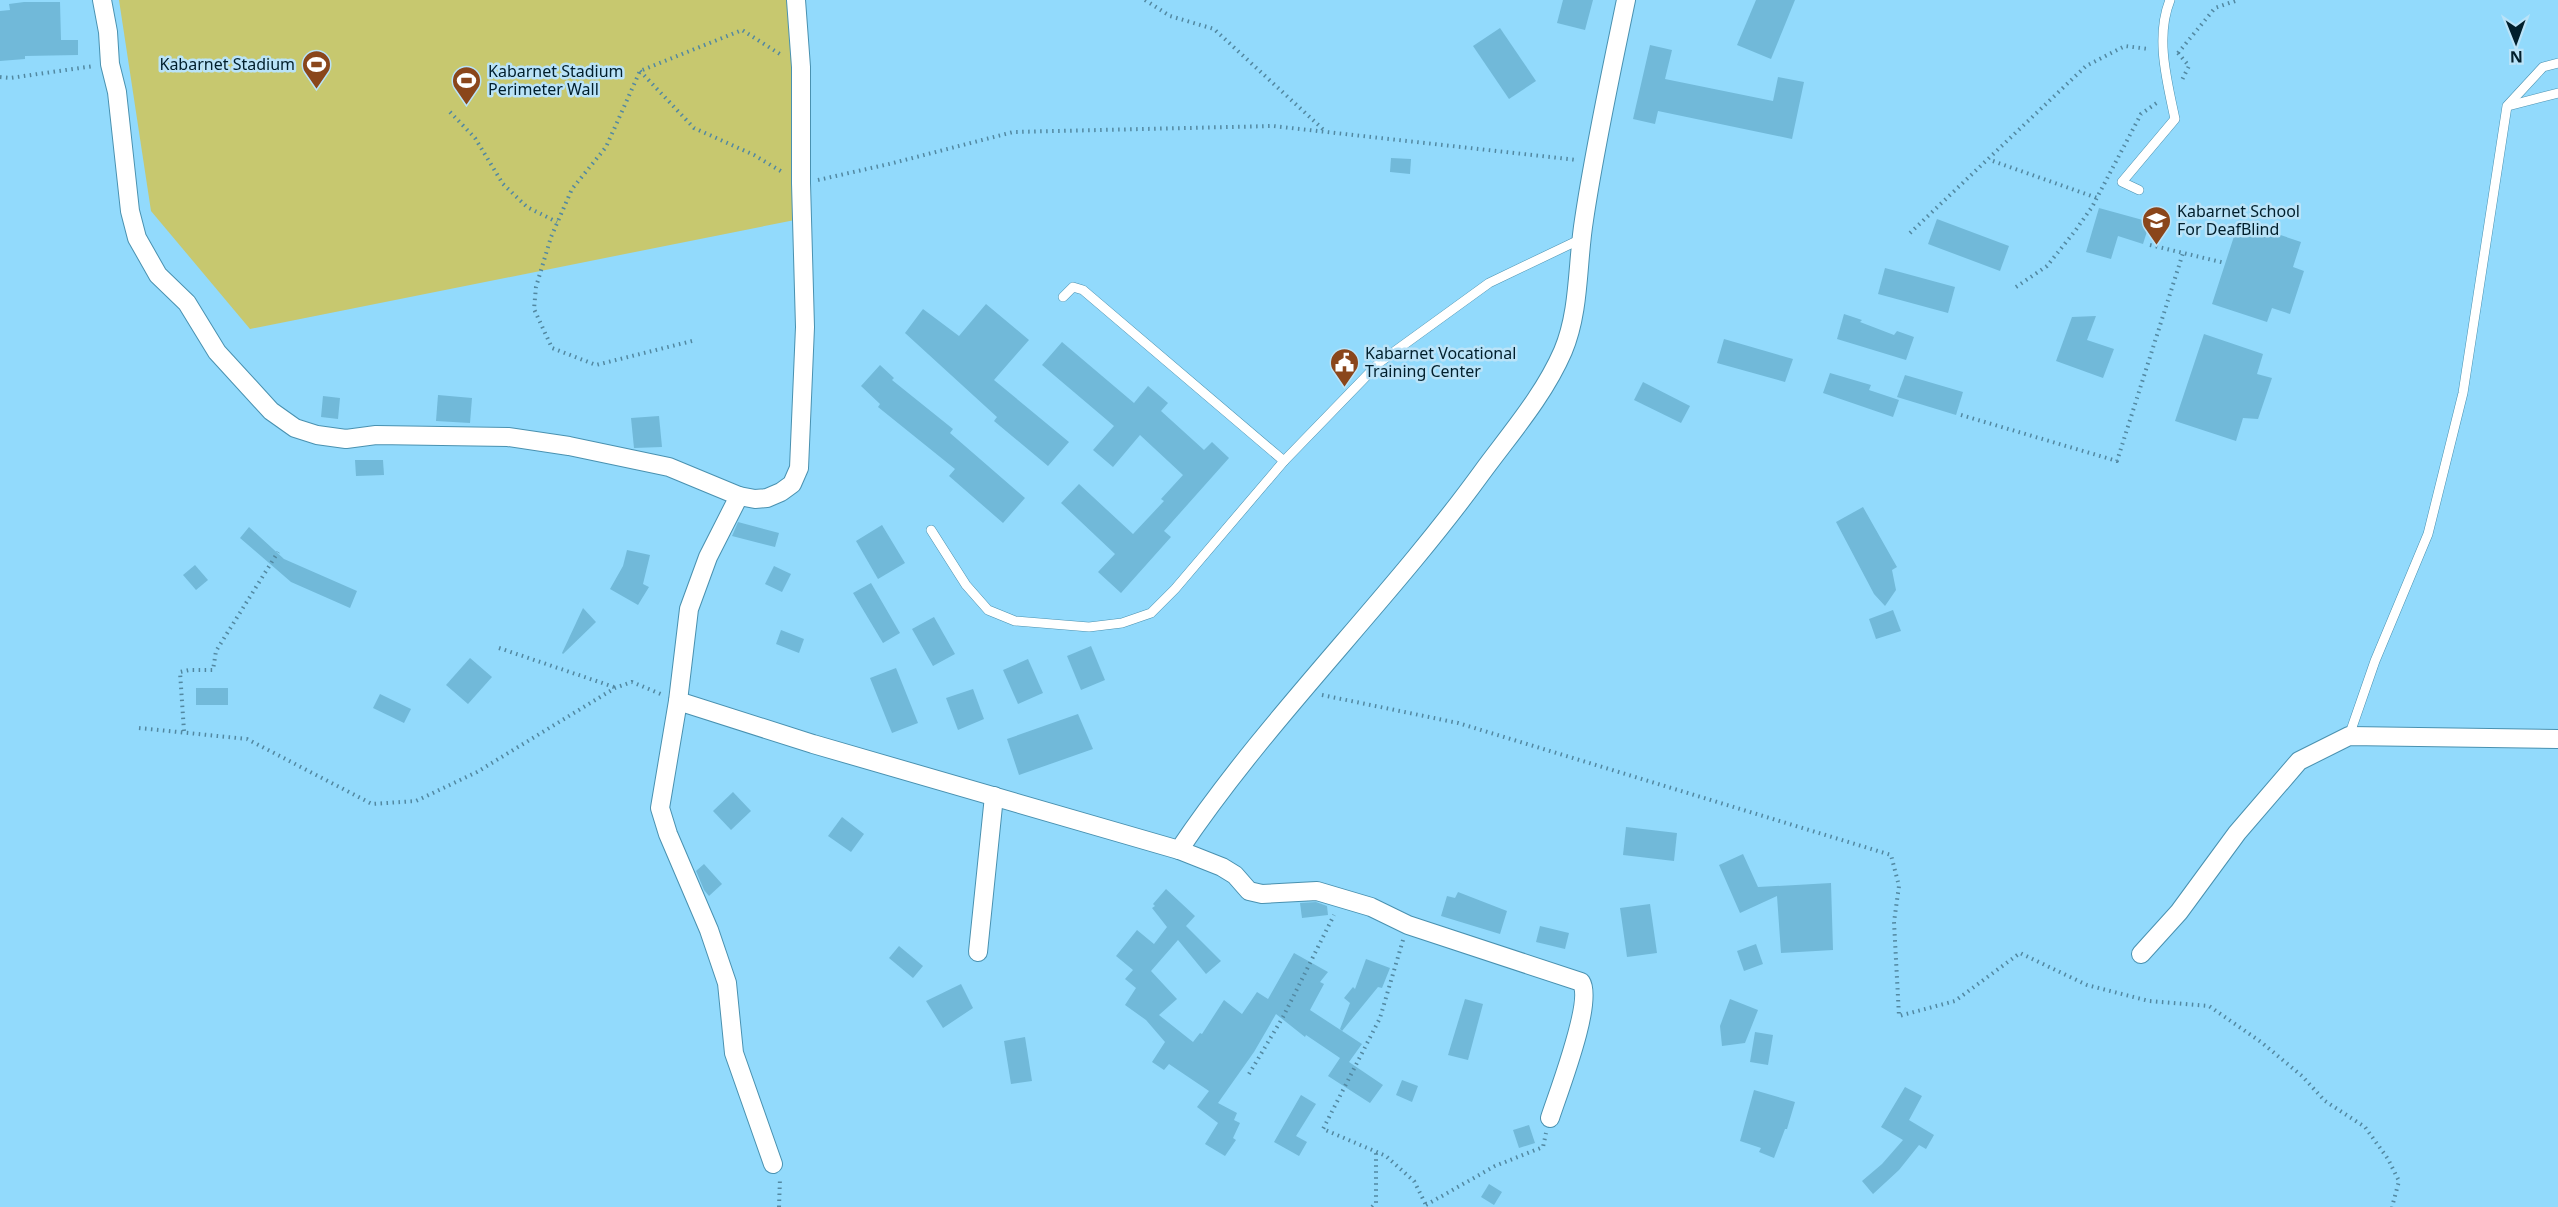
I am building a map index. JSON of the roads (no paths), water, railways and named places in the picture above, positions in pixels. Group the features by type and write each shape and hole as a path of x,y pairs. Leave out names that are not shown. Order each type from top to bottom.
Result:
{"street":[{"path":"102,0 108,32 110,63 117,92 130,211 137,238 158,275 187,303 217,352 271,411 295,428 316,435 346,439 376,435 508,437 569,446 669,467 739,496 767,498 792,484 799,468 805,327 801,67 796,0"},
{"path":"1179,850 1215,797 1448,520 1547,383 1564,349 1574,316 1581,239 1593,162 1626,0"},
{"path":"739,496 708,557 689,609 678,701 660,808 668,834 710,930 727,984 734,1053 773,1164"},
{"path":"678,701 813,744 1179,850 1222,867 1235,875 1249,891 1262,894 1317,891 1371,907 1408,925 1581,982 1585,996 1581,1019 1550,1118"},
{"path":"2141,954 2179,912 2237,833 2299,761 2349,736 2558,739"},
{"path":"978,952 994,796"}],"lane":[{"path":"2139,190 2122,182 2175,119 2164,66 2163,17 2170,0"},
{"path":"2349,736 2375,661 2428,534 2463,393 2507,106 2543,67 2558,63"},
{"path":"2507,106 2558,93"},
{"path":"931,530 966,585 988,610 1015,621 1089,627 1122,623 1151,613 1175,589 1284,460 1380,362 1489,283 1581,239"},
{"path":"1063,297 1073,287 1083,290 1284,460"}],"place":[{"name":"Kabarnet Stadium","path":"316,90"},
{"name":"Kabarnet Stadium Perimeter Wall","path":"467,106"},
{"name":"Kabarnet School For DeafBlind","path":"2156,246"},
{"name":"Kabarnet Vocational Training Center","path":"1344,388"}]}
